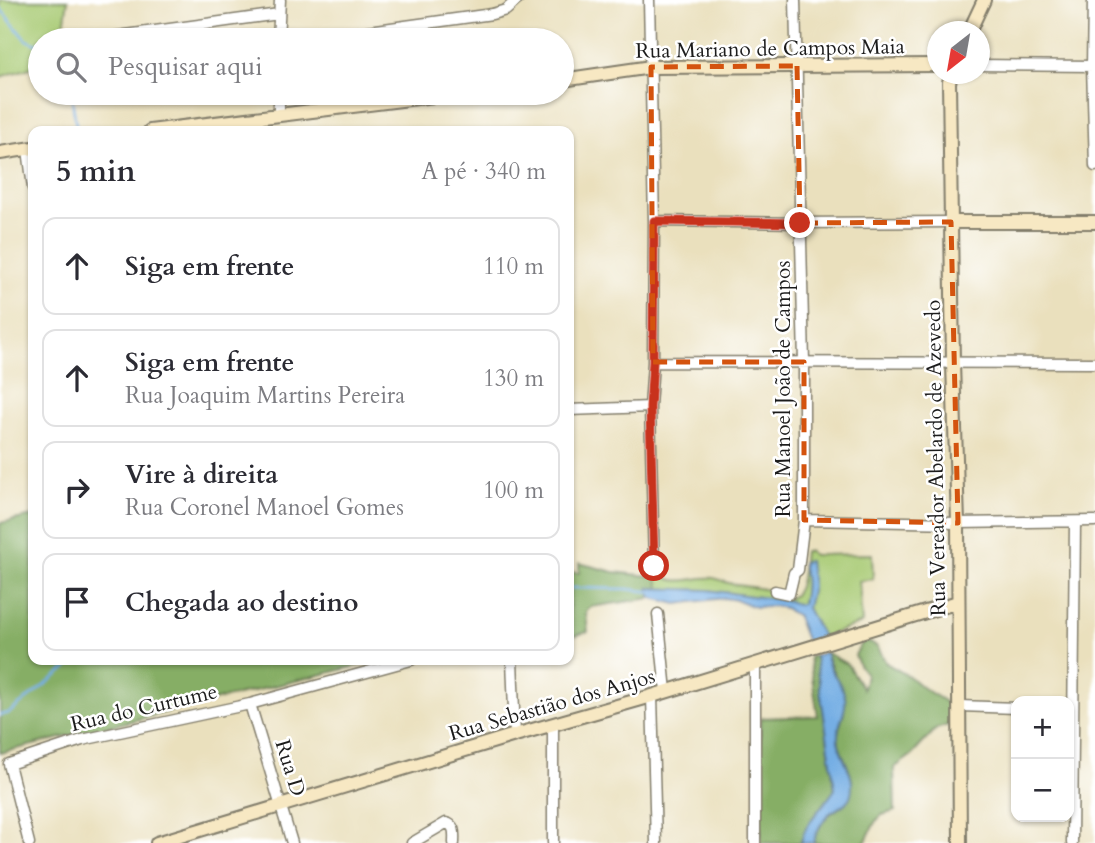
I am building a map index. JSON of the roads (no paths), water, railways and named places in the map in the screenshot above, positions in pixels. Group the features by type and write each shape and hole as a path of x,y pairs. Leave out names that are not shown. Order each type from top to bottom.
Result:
{"street":[{"path":"278,28 280,0"},
{"path":"391,28 492,14 506,10 517,0"},
{"path":"649,0 654,221 650,407 654,566"},
{"name":"Rua Manoel João de Campos","path":"775,591 789,594 794,573 798,570 804,520 804,362 795,0"},
{"path":"975,21 984,0"},
{"path":"1093,0 1095,166"},
{"path":"177,28 279,14"},
{"name":"Rua Mariano de Campos Maia","path":"574,78 651,67 927,65"},
{"path":"990,65 1093,66"},
{"name":"Rua Vereador Abelardo de Azevedo","path":"949,84 958,523 960,843"},
{"path":"279,105 279,114"},
{"path":"188,126 356,105"},
{"path":"0,153 28,148"},
{"path":"654,221 1095,222"},
{"path":"653,362 1095,363"},
{"path":"574,410 650,407"},
{"path":"804,520 958,523 1095,521"},
{"path":"1071,696 1075,522"},
{"name":"Rua Sebastião dos Anjos","path":"157,843 958,602"},
{"path":"658,614 666,691"},
{"name":"Rua do Curtume","path":"29,843 9,764 82,740 250,704 393,665"},
{"path":"512,665 515,735"},
{"path":"755,665 755,843"},
{"path":"652,696 656,843"},
{"name":"Rua D","path":"250,704 292,843"},
{"path":"960,706 1011,708"},
{"path":"552,726 553,843"},
{"path":"1071,759 1072,843"},
{"path":"412,843 446,823 454,830 454,843"}],"water":[{"path":"809,561 812,586 807,608 823,637 807,642 797,617 785,608 755,607 724,598 677,604 652,598 649,588 708,590 789,601 797,605 802,604 804,593 802,562"},
{"path":"825,652 845,697 838,740 851,775 852,789 846,803 824,820 813,843 801,843 810,821 835,789 815,656"}],"waterway":[{"path":"0,8 28,40"},
{"path":"73,105 76,126"},
{"path":"574,588 654,592"},
{"path":"0,715 9,713 71,665"}]}
